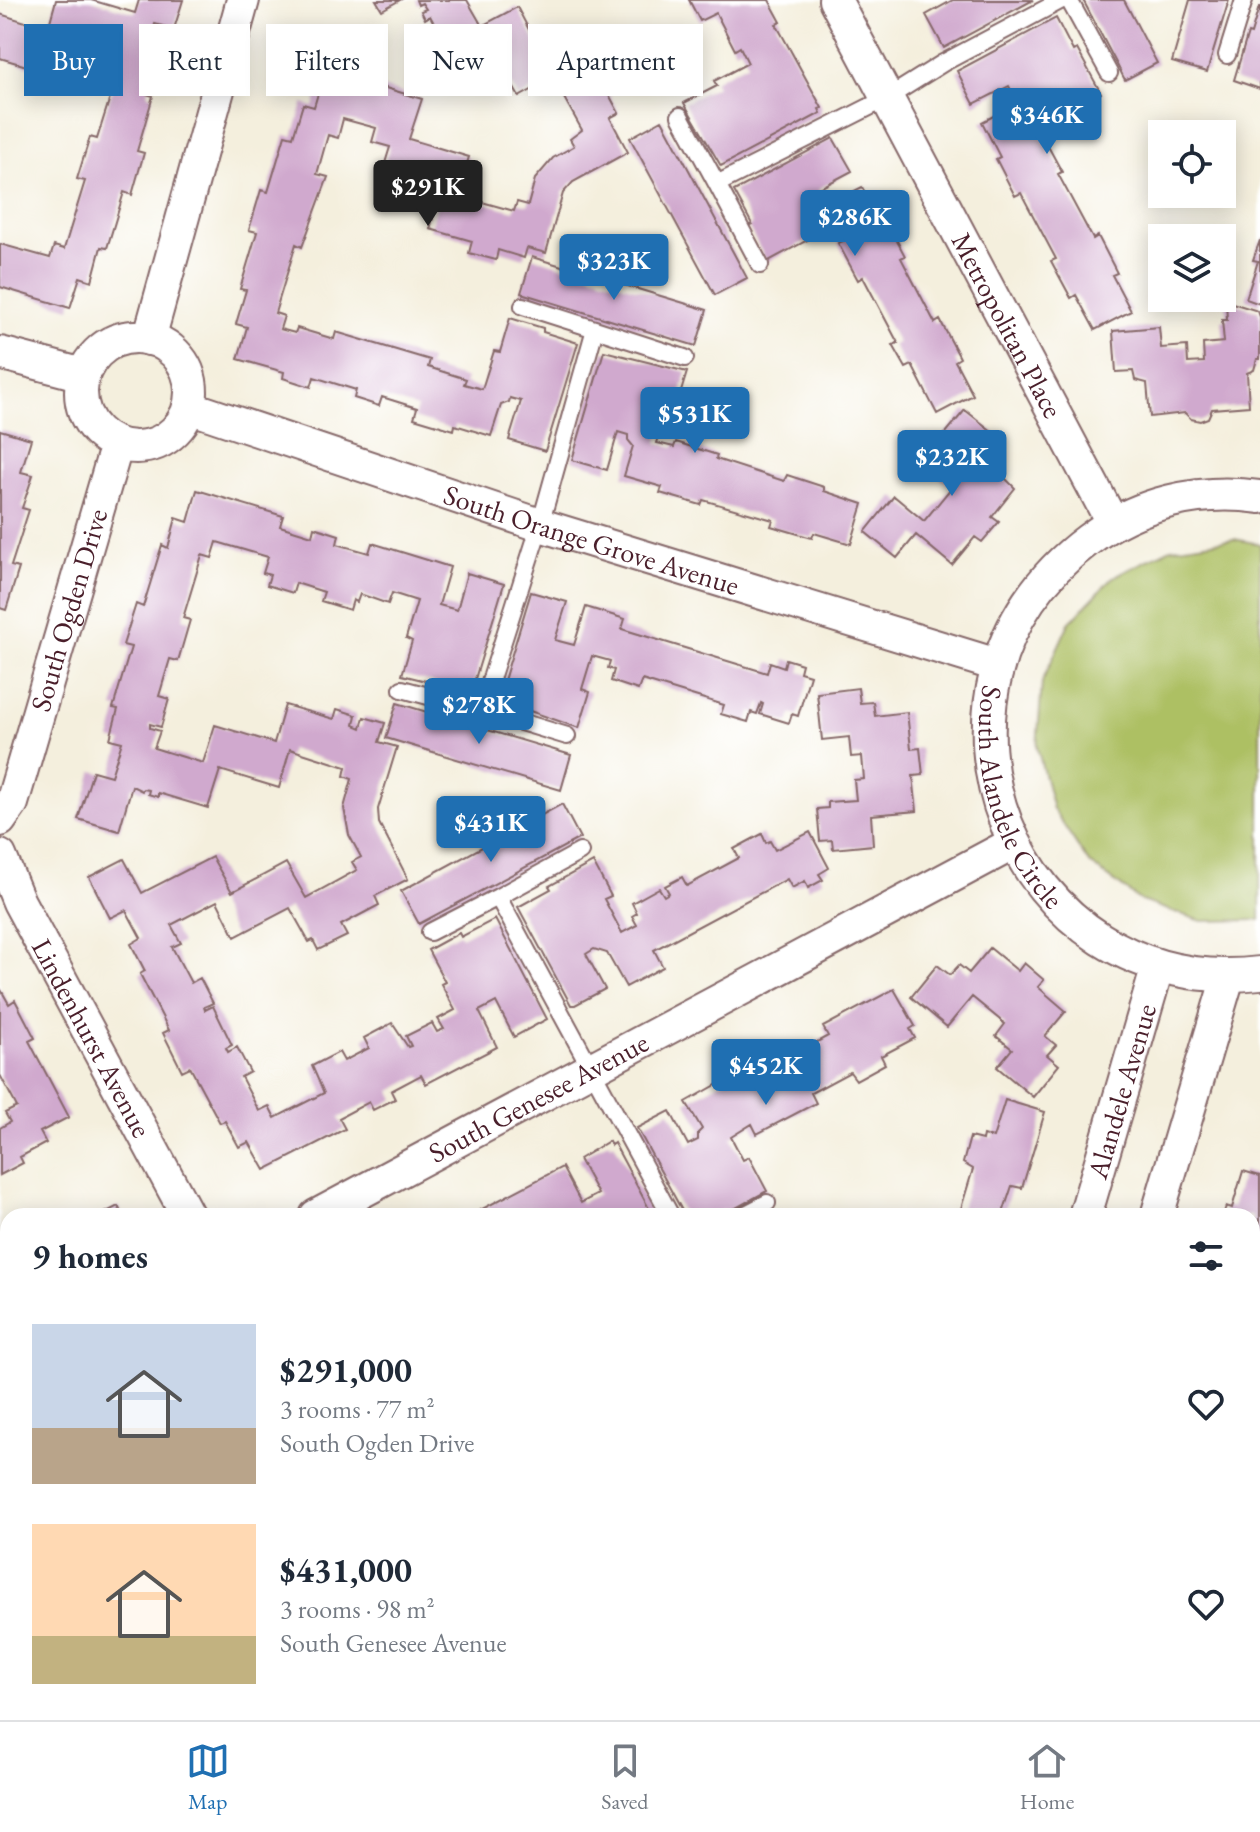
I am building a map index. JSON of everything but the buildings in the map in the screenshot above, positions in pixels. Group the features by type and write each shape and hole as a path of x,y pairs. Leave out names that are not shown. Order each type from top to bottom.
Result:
{"street":[{"path":"149,339 243,0"},
{"name":"Metropolitan Place","path":"835,0 1112,522"},
{"path":"122,339 149,339 170,349 181,361 190,383 189,407 183,422 172,435 157,444 140,448 117,444 93,428 84,412 80,394 83,375 92,359 105,346 122,339"},
{"path":"0,353 83,375"},
{"name":"South Orange Grove Avenue","path":"189,407 540,525 997,665"},
{"name":"South Ogden Drive","path":"0,820 12,803 117,444"},
{"name":"South Alandele Circle","path":"1260,497 1233,493 1171,500 1112,522 1062,560 1022,608 997,665 987,727 993,789 1014,843 1052,900 1100,939 1158,966 1228,977 1260,973"},
{"name":"South Genesee Avenue","path":"331,1208 1014,843"},
{"name":"Lindenhurst Avenue","path":"0,856 19,902 184,1208"},
{"name":"Alandele Avenue","path":"1087,1208 1158,966"},
{"path":"1159,1208 1228,977"}],"lane":[{"path":"717,184 887,98 943,63 1062,0"},
{"path":"1069,0 1109,73"},
{"path":"1227,55 1244,0"},
{"path":"680,116 760,265"},
{"path":"523,306 685,358"},
{"path":"481,710 540,525 595,329"},
{"path":"402,689 567,736"},
{"path":"430,932 580,852"},
{"path":"498,897 667,1208"},
{"path":"757,1208 767,1203"}],"green space":[{"path":"1234,539 1260,544 1260,920 1202,921 1141,901 1089,863 1053,809 1037,747 1042,682 1069,623 1113,577 1171,548"}]}
